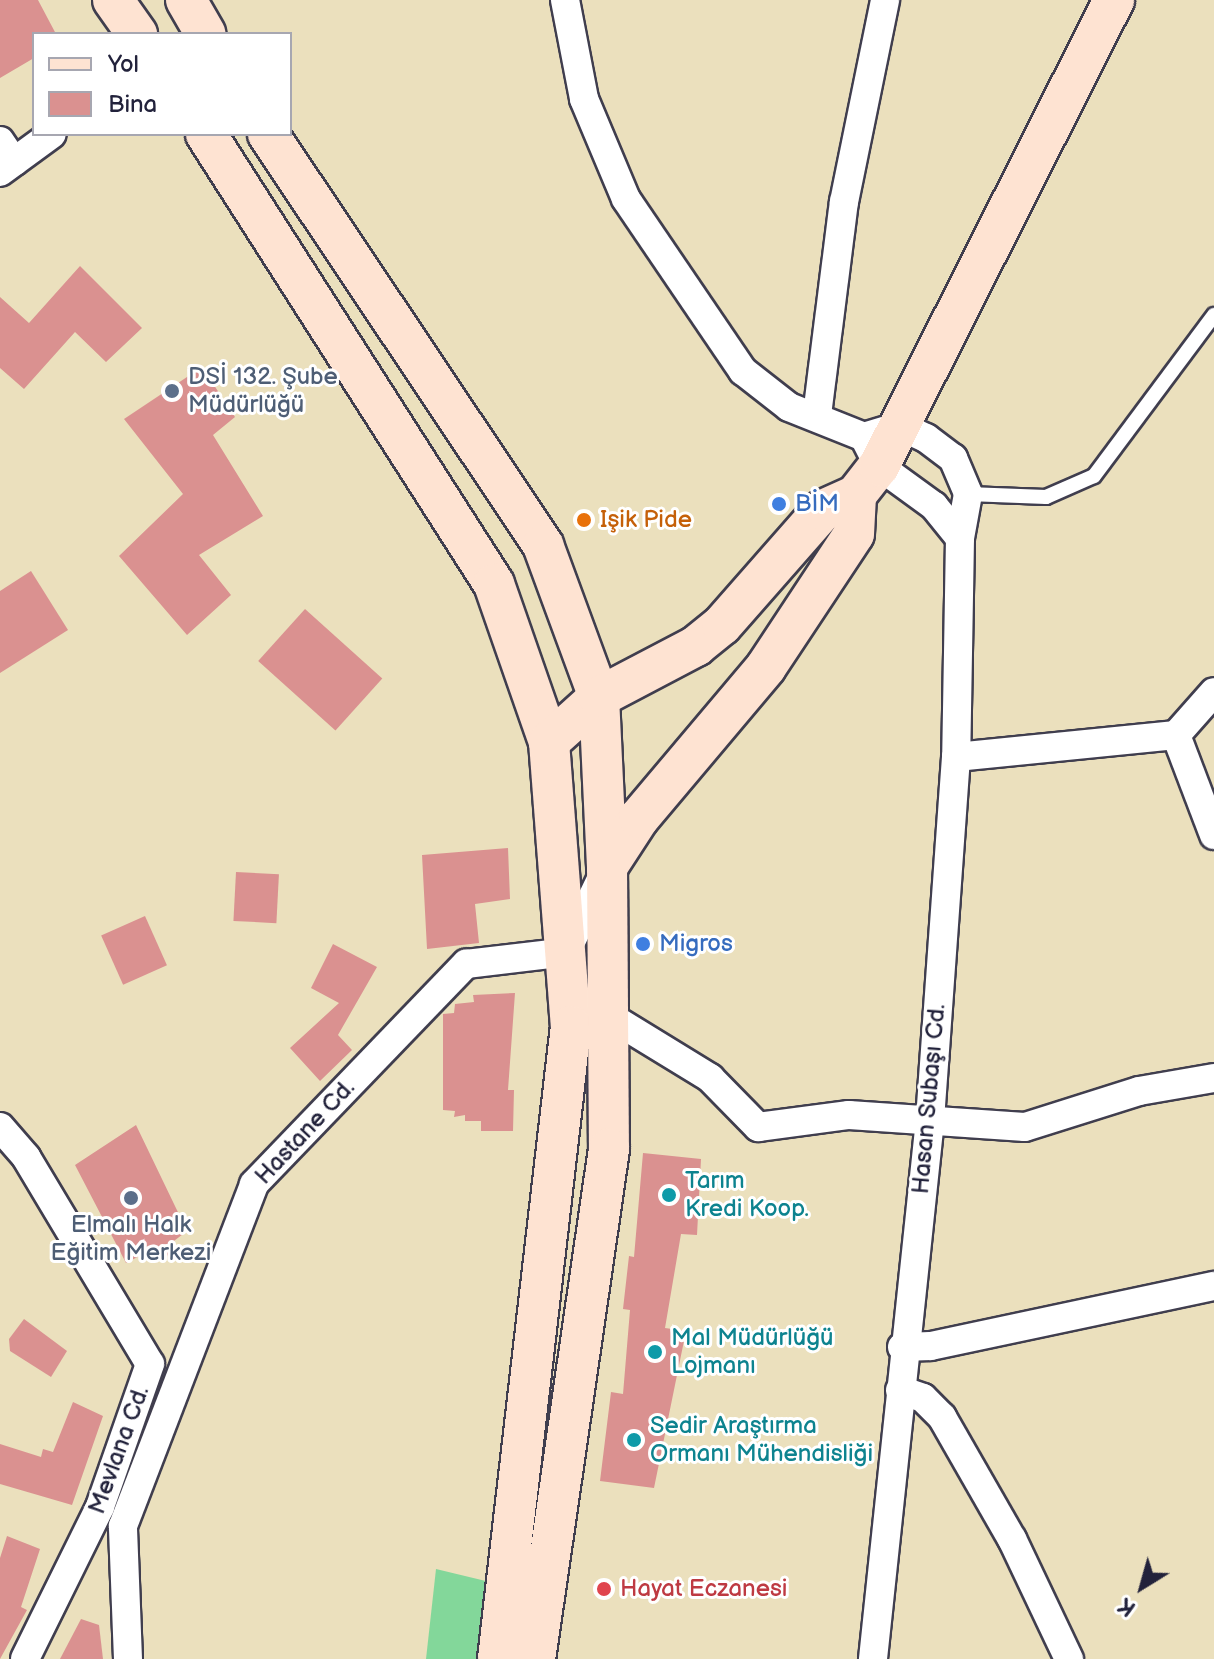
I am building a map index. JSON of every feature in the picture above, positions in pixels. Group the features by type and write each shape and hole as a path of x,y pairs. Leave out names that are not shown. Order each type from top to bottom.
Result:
{"main road":[{"path":"113,0 136,32"},
{"path":"186,0 205,32"},
{"path":"607,867 639,818 766,667 854,534 875,456 1114,0"},
{"path":"207,136 494,584 549,742 571,1026 498,1659"},
{"path":"269,136 543,545 599,697 607,867 609,1149 535,1659"},
{"path":"549,742 599,697 696,646 754,591 823,510 875,456"}],"street":[{"path":"565,0 584,99 626,199 743,371 763,392 817,415 875,456 934,506 960,538"},
{"path":"817,415 844,202 885,0"},
{"path":"5,158 48,136"},
{"path":"875,456 953,458 968,494"},
{"name":"Hasan Subaşı Cd.","path":"873,1659 902,1347 930,1120 956,757 960,538 968,494"},
{"path":"956,757 1176,735 1214,692"},
{"path":"1176,735 1214,835"},
{"path":"566,952 607,867"},
{"name":"Hastane Cd.","path":"128,1659 123,1526 254,1184 466,964 566,952"},
{"path":"609,1016 710,1078 758,1127 849,1115 1025,1127 1139,1091 1214,1078"},
{"name":"Mevlana Cd.","path":"0,1127 26,1157 150,1364 100,1507 25,1659"},
{"path":"902,1347 931,1346 1214,1286"},
{"path":"900,1390 923,1398 942,1417 1012,1539 1069,1659"},
{"path":"100,1507 123,1526"}],"lane":[{"path":"968,494 1046,497 1094,476 1214,315"}],"green space":[{"path":"436,1569 494,1583 485,1659 426,1659"}],"building":[{"path":"0,0 38,0 55,32 32,32 32,59 0,78"},
{"path":"80,266 142,328 106,362 75,332 24,389 0,368 0,297 29,323"},
{"path":"202,367 235,417 213,435 263,516 199,555 231,595 187,635 119,556 183,494 124,419"},
{"path":"31,571 68,630 0,673 0,591"},
{"path":"305,609 382,679 335,731 258,661"},
{"path":"508,848 510,899 475,904 479,943 427,949 422,855"},
{"path":"236,872 279,874 276,923 233,921"},
{"path":"145,916 167,965 123,985 101,936"},
{"path":"333,944 377,967 338,1035 352,1050 320,1081 290,1048 339,1003 311,988"},
{"path":"515,993 508,1090 514,1090 513,1131 481,1131 481,1121 465,1121 465,1115 454,1117 455,1111 443,1110 443,1014 454,1013 455,1004 474,1002 473,995"},
{"name":"Elmalı Halk Eğitim Merkezi","path":"136,1125 187,1231 170,1244 174,1253 153,1261 147,1252 126,1263 75,1165"},
{"path":"643,1153 701,1159 697,1235 681,1234 665,1328 686,1331 654,1488 600,1481 611,1392 623,1394 630,1310 623,1309 629,1256 634,1257"},
{"path":"24,1319 67,1351 51,1377 10,1351 9,1339"},
{"path":"73,1402 103,1416 72,1505 0,1484 0,1444 41,1457 43,1449 53,1452"},
{"path":"7,1536 40,1549 21,1607 27,1610 0,1659 0,1558"},
{"path":"81,1619 99,1625 103,1659 60,1659"}],"place":[{"name":"DSİ 132. Şube Müdürlüğü","path":"172,391"},
{"name":"BİM","path":"779,504"},
{"name":"Işik Pide","path":"584,520"},
{"name":"Migros","path":"643,944"},
{"name":"Tarım Kredi Koop.","path":"669,1195"},
{"name":"Elmalı Halk Eğitim Merkezi","path":"131,1198"},
{"name":"Mal Müdürlüğü Lojmanı","path":"655,1352"},
{"name":"Sedir Araştırma Ormanı Mühendisliği","path":"634,1440"},
{"name":"Hayat Eczanesi","path":"604,1589"}]}
